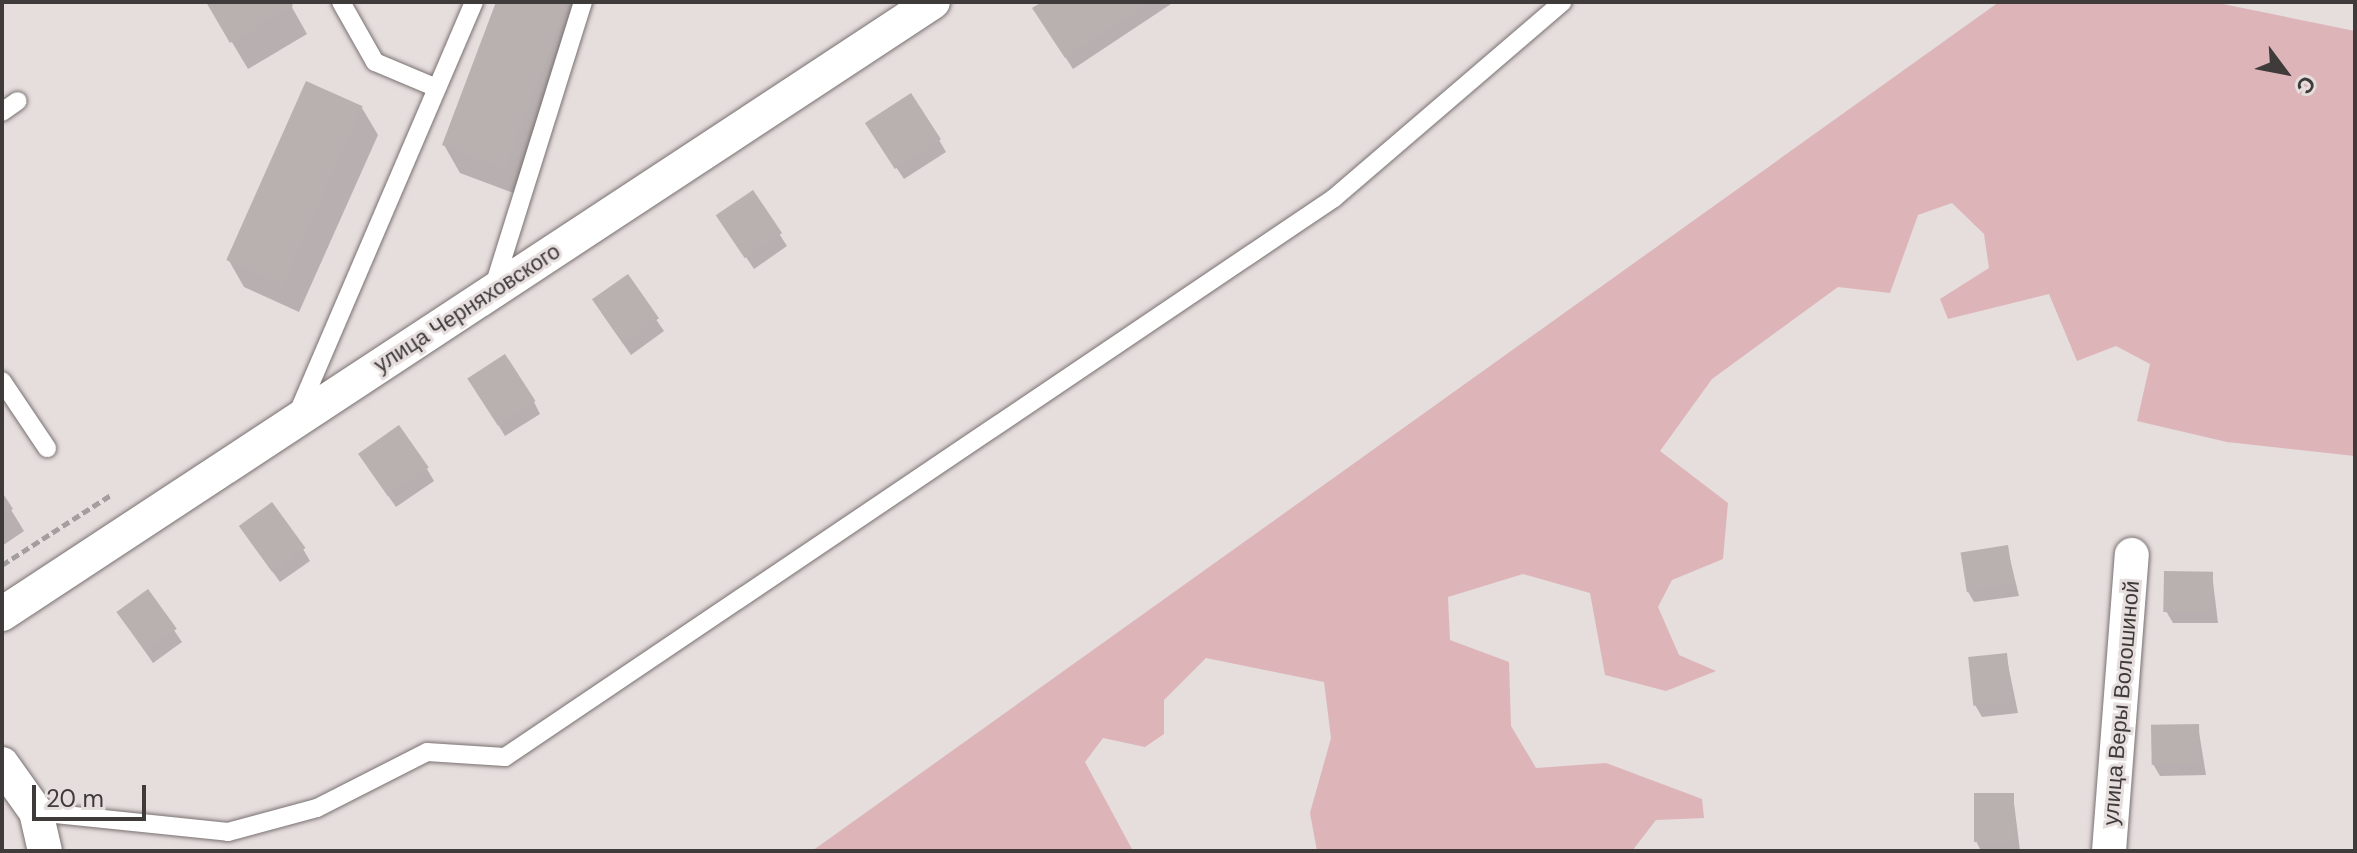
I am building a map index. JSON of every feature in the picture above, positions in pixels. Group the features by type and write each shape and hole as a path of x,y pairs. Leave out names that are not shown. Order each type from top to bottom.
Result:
{"street":[{"name":"улица Черняховского","path":"2,614 933,2"},
{"name":"улица Веры Волошиной","path":"2109,851 2132,555"},
{"path":"2,764 36,812 45,851"}],"lane":[{"path":"341,2 375,62 437,88"},
{"path":"295,422 474,2"},
{"path":"492,292 583,2"},
{"path":"36,812 228,832 317,808 427,752 505,757 1334,198 1563,2"},
{"path":"2,112 18,101"},
{"path":"2,381 47,448"}],"shaded area":[{"path":"1999,2 2213,2 2355,31 2355,456 2227,442 2137,421 2150,364 2116,346 2077,361 2049,294 1948,319 1940,299 1989,268 1984,234 1952,203 1918,215 1890,293 1838,287 1712,379 1660,451 1728,503 1723,559 1672,580 1658,607 1679,655 1716,671 1666,691 1605,675 1590,593 1523,574 1448,597 1450,640 1509,662 1511,726 1536,768 1606,763 1702,799 1704,818 1656,820 1632,851 1317,851 1310,813 1331,738 1324,682 1206,658 1164,700 1164,734 1145,747 1103,738 1085,762 1133,851 812,851"}],"building":[{"path":"206,2 291,2 293,6 230,43"},
{"path":"496,2 568,2 504,169 442,145"},
{"path":"1042,2 1150,2 1065,58 1032,8"},
{"path":"306,81 363,106 283,285 226,260"},
{"path":"911,93 941,139 895,169 865,123"},
{"path":"753,190 782,233 745,258 716,215"},
{"path":"628,274 659,318 623,343 592,299"},
{"path":"505,354 535,401 498,425 467,379"},
{"path":"399,425 429,468 388,496 358,454"},
{"path":"2,492 13,509 2,516"},
{"path":"272,502 306,548 272,572 239,526"},
{"path":"2008,545 2014,585 1967,592 1961,553"},
{"path":"2164,571 2213,572 2212,613 2163,612"},
{"path":"148,589 177,629 145,652 116,612"},
{"path":"2007,653 2012,702 1973,706 1968,657"},
{"path":"2199,724 2200,764 2152,765 2151,725"},
{"path":"1974,793 2014,793 2014,842 1974,842"}]}
